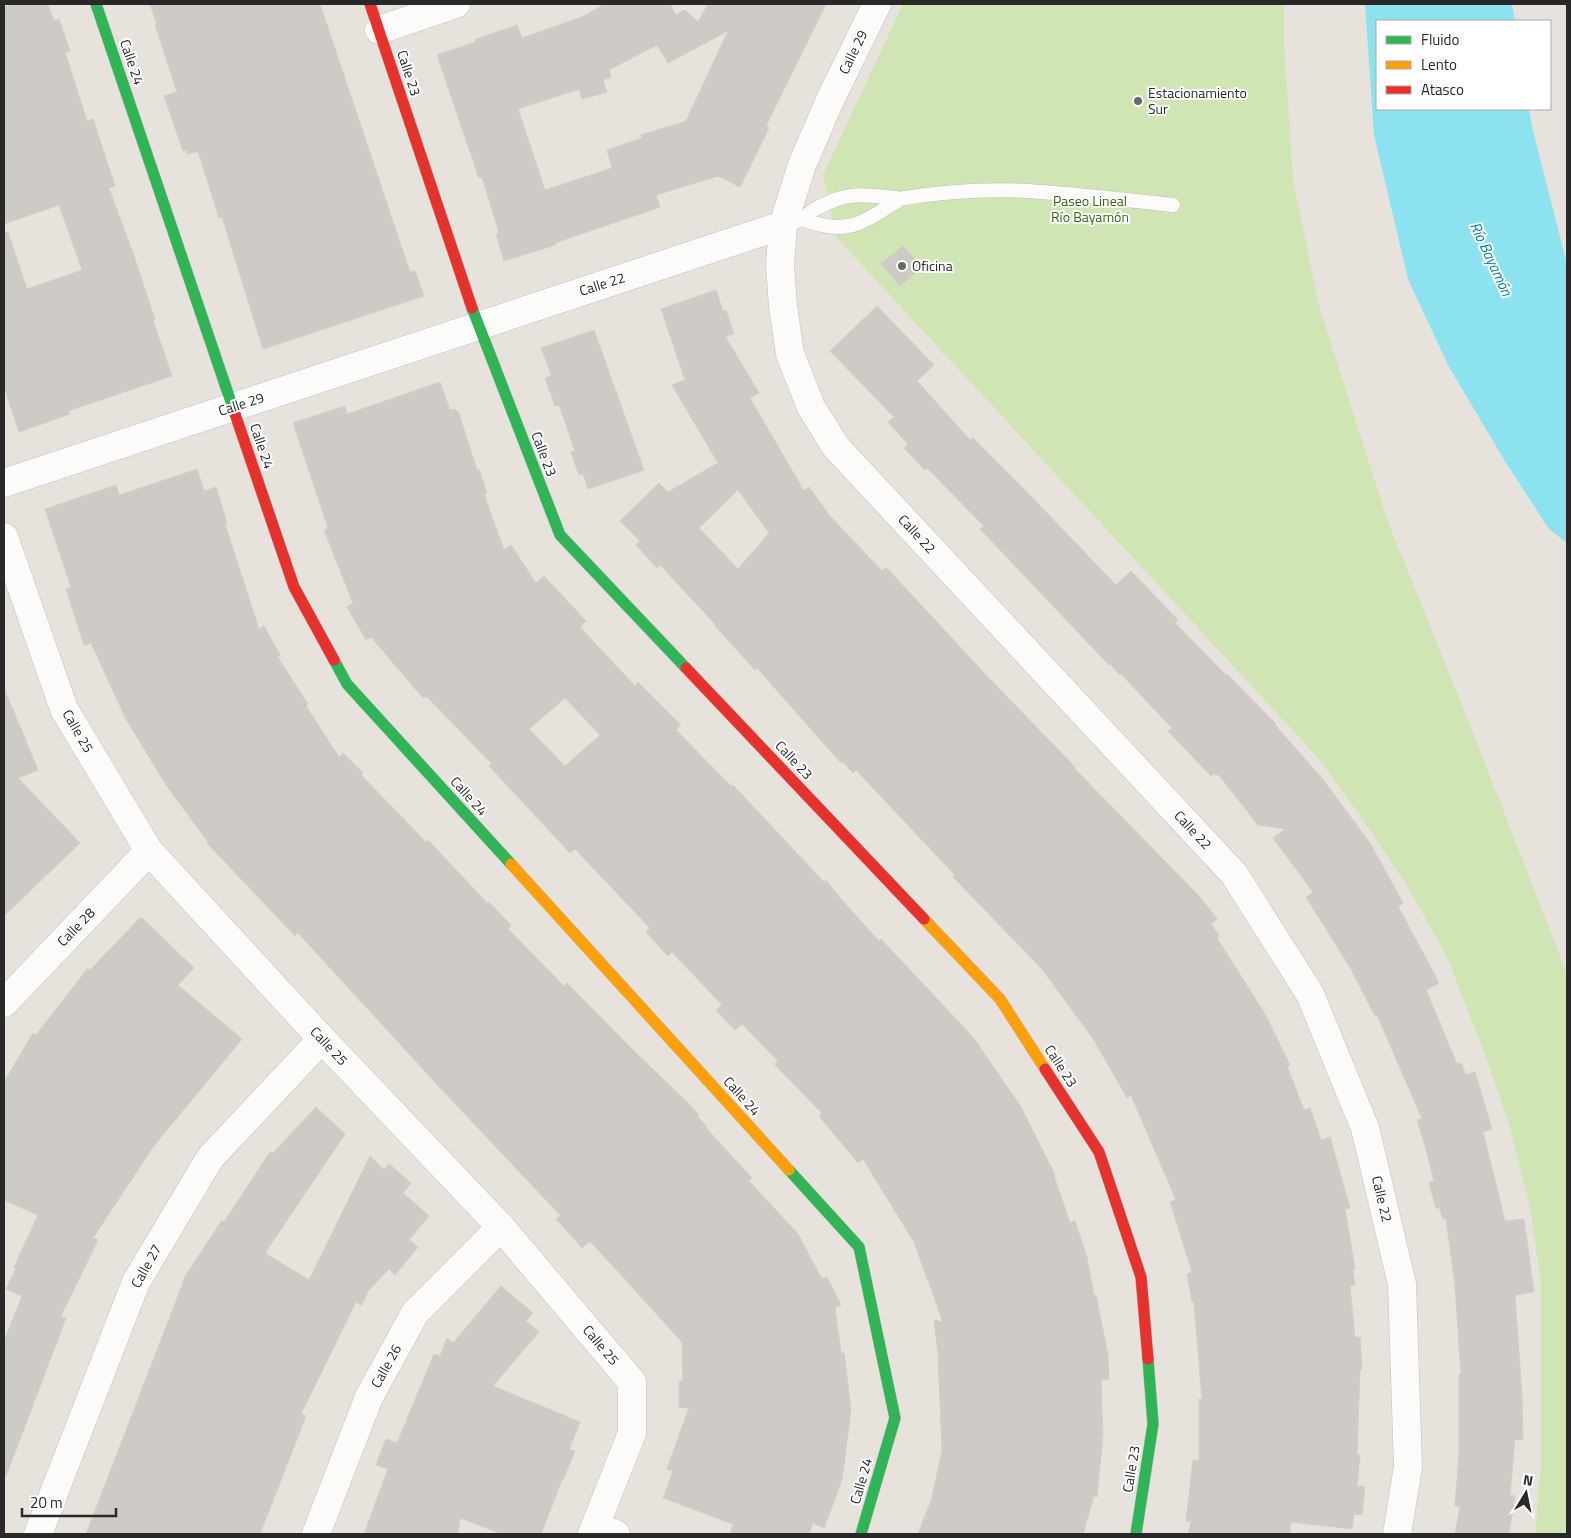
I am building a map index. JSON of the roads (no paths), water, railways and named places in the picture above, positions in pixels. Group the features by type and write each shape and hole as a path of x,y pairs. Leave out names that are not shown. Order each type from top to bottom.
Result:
{"street":[{"name":"Calle 24","path":"96,4 294,587 347,684 859,1248 895,1418 861,1534"},
{"name":"Calle 23","path":"370,4 478,325 560,535 1000,999 1099,1152 1141,1276 1153,1424 1136,1534"},
{"path":"379,30 456,4"},
{"name":"Calle 29","path":"830,100 877,4"},
{"name":"Calle 22","path":"830,100 802,165 794,222 780,265 783,306 790,354 811,407 836,447 1234,874 1310,994 1365,1128 1402,1284 1408,1467 1396,1534"},
{"name":"Calle 22","path":"478,325 794,222"},
{"name":"Calle 29","path":"4,483 478,325"},
{"name":"Calle 25","path":"4,537 64,709 149,851 322,1039 501,1226 632,1382 632,1433 601,1532"},
{"name":"Calle 28","path":"4,1003 149,851"},
{"name":"Calle 27","path":"38,1534 136,1282 210,1158 322,1039"},
{"name":"Calle 26","path":"316,1534 369,1397 415,1313 501,1226"}],"lane":[{"path":"794,222 833,199 852,194 898,199 948,193 1026,191 1173,204"},
{"path":"794,222 839,228 859,224 898,199"}],"water":[{"name":"Río Bayamón","path":"1365,4 1512,4 1515,20 1376,20 1376,110 1529,110 1567,264 1567,543 1549,529 1503,458 1448,365 1408,279 1374,135"}],"place":[{"name":"Estacionamiento Sur","path":"1138,101"},
{"name":"Oficina","path":"902,266"}],"park label":[{"name":"Paseo Lineal Río Bayamón","path":"1090,210"}]}
